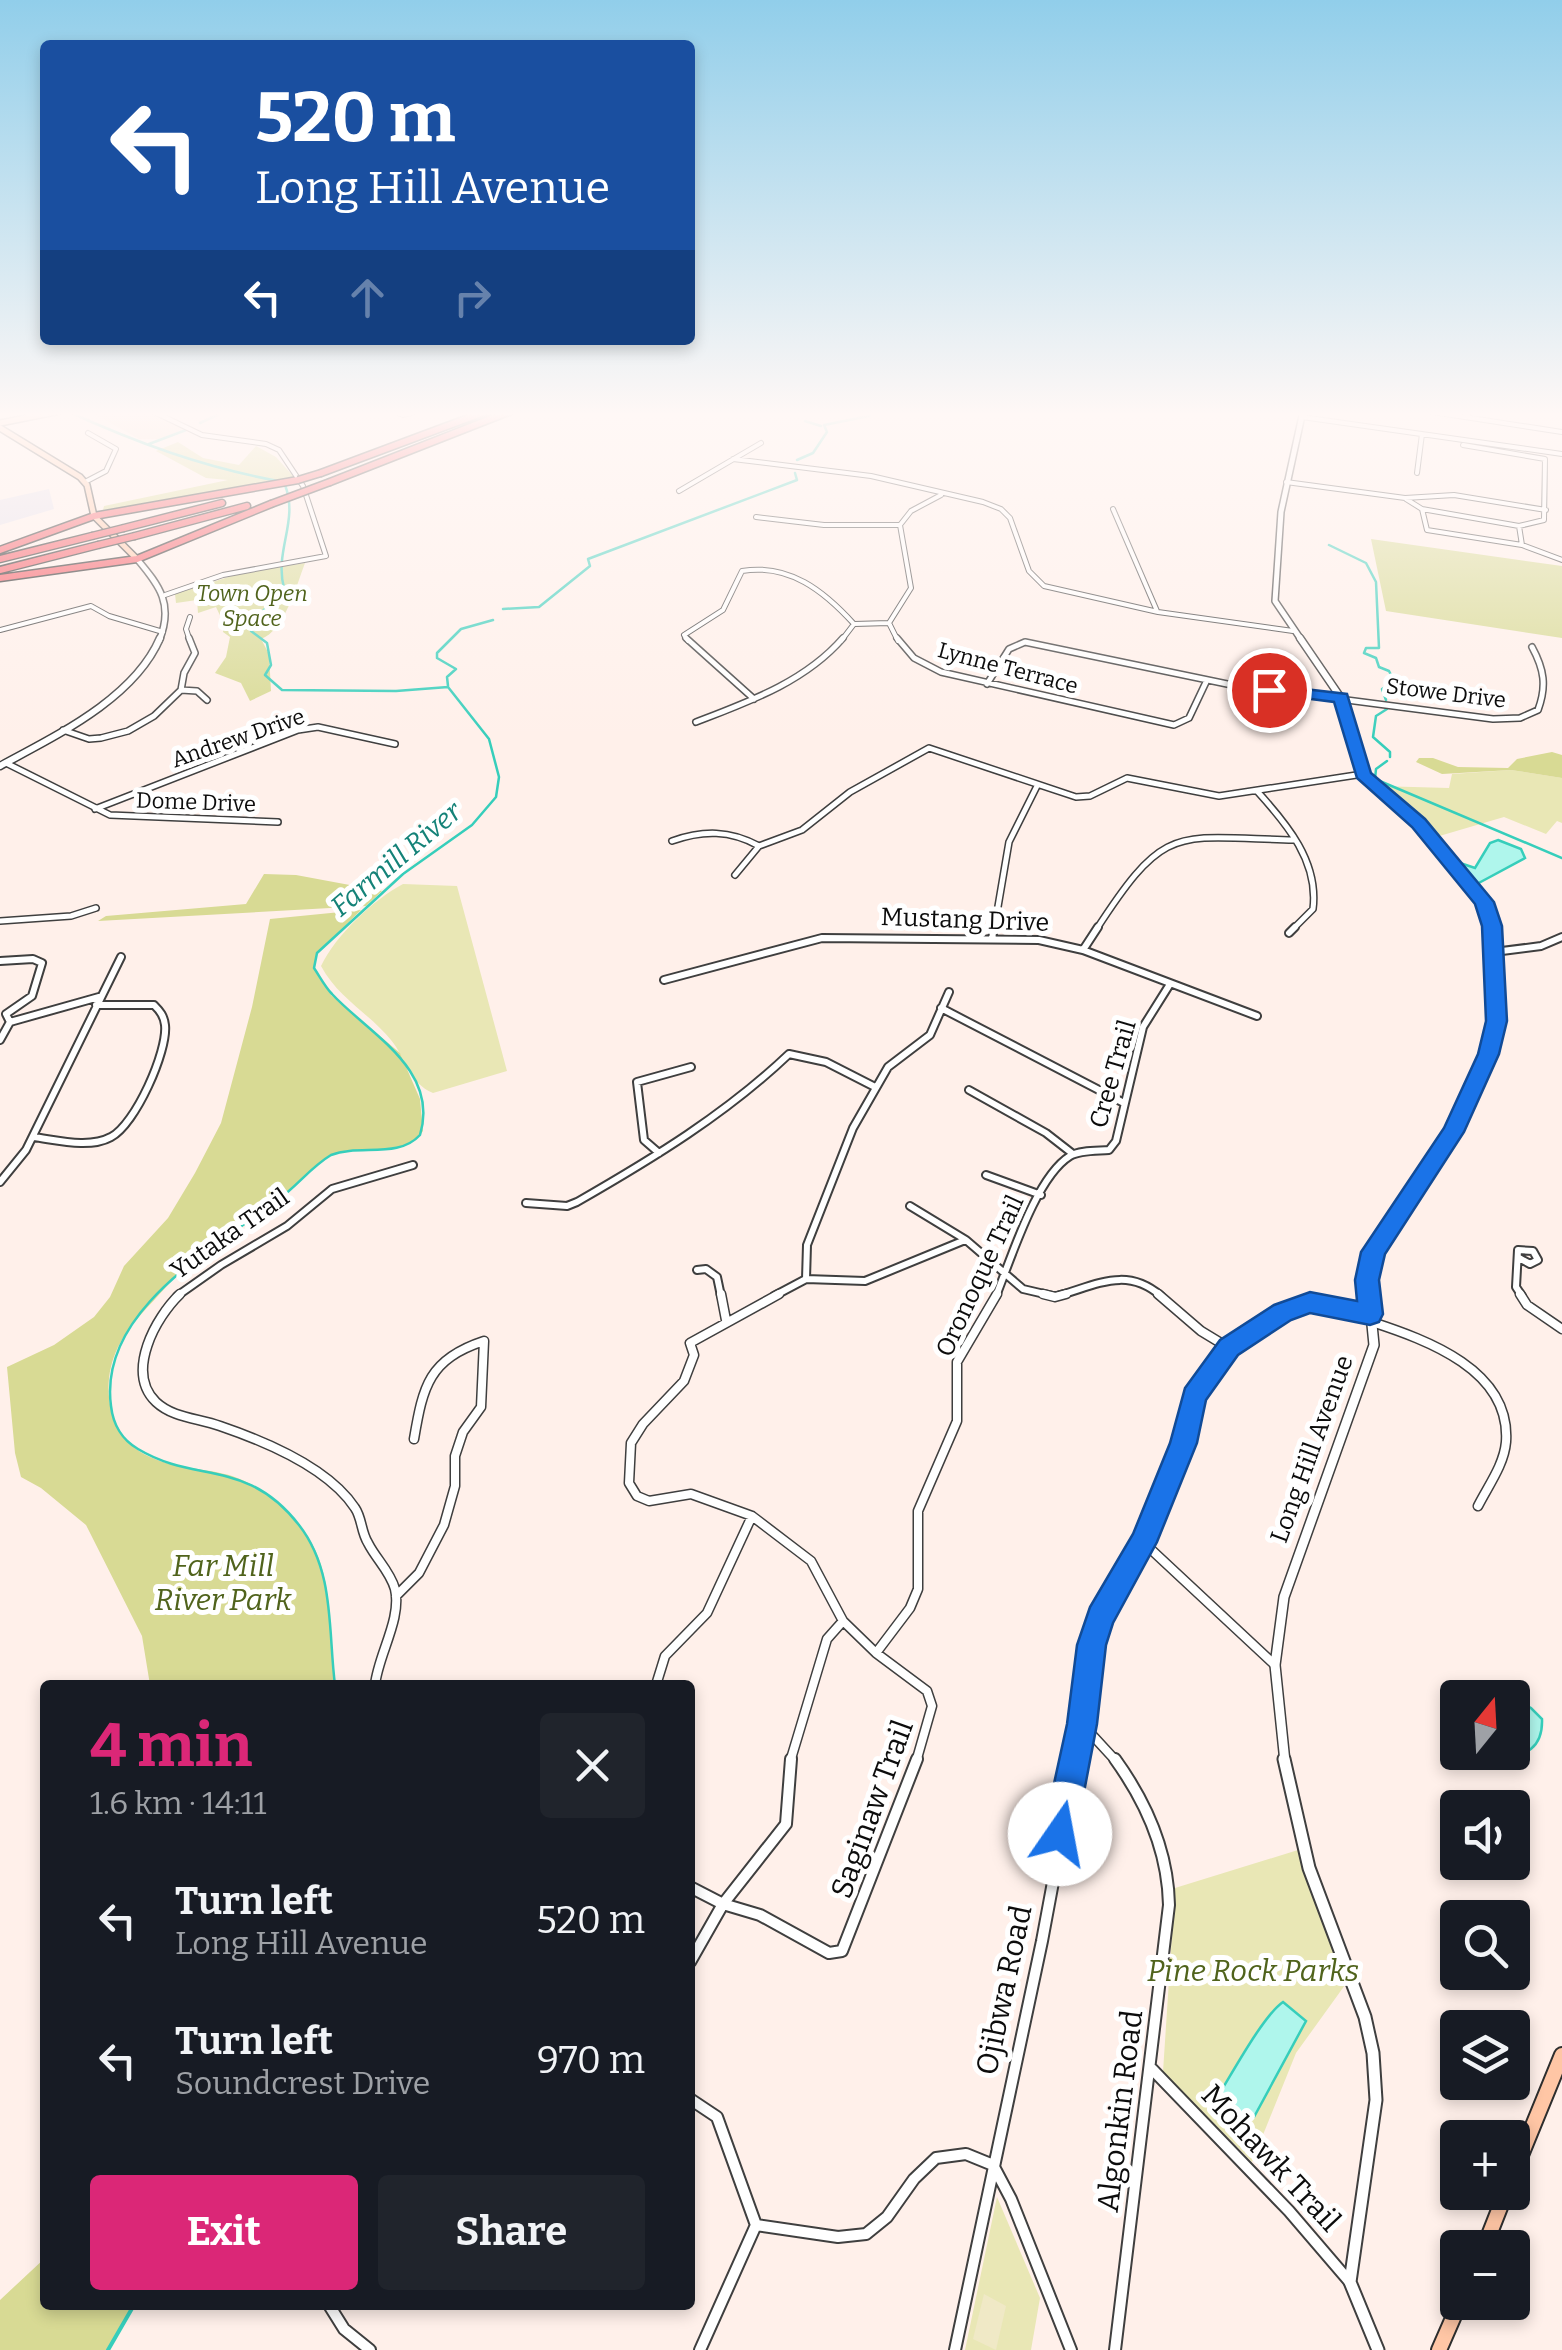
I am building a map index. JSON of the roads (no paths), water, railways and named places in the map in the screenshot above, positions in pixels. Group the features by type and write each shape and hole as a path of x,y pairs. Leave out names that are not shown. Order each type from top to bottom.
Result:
{"highway":[{"path":"0,550 81,521"},
{"path":"0,559 156,521"},
{"path":"0,570 185,521"},
{"path":"0,578 136,560 216,521"}],"main road":[{"path":"98,521 136,560"},
{"path":"1530,2133 1562,2055"},
{"path":"1439,2350 1452,2320"}],"street":[{"path":"165,595 223,574 326,556 314,521"},
{"path":"787,521 900,525"},
{"path":"854,624 889,623 911,588 900,525 903,521"},
{"path":"1011,521 1029,571 1044,586 1158,612 1293,631"},
{"path":"1118,521 1158,612"},
{"path":"735,875 759,846 802,830 850,792 929,748 1076,797 1090,796 1127,778 1219,796 1364,774 1341,698 1275,600 1280,521"},
{"path":"1423,521 1423,526 1436,534 1522,545 1562,560"},
{"path":"1489,521 1520,526 1542,521"},
{"path":"1520,526 1522,545"},
{"path":"3,764 63,730 139,669 162,632 165,595 136,560"},
{"path":"754,699 684,636 700,620 717,616 729,602 742,571 760,569 796,577 837,604 854,624"},
{"path":"0,630 43,622 91,606 118,620 162,632"},
{"path":"63,730 89,739 113,736 143,724 182,690 184,673 196,653 186,629 190,618"},
{"name":"Lynne Terrace","path":"889,623 899,643 914,658 941,672 1174,725 1188,718 1206,680"},
{"path":"696,722 792,680 841,644 854,624"},
{"path":"986,684 1010,649 1025,642 1206,680 1341,698"},
{"name":"Stowe Drive","path":"1341,698 1493,719 1520,718 1538,710 1546,691 1544,670 1532,647"},
{"path":"182,690 197,692 207,700"},
{"name":"Andrew Drive","path":"95,809 298,730 318,727 395,744"},
{"name":"Dome Drive","path":"3,764 95,809 122,817 278,822"},
{"name":"Long Hill Avenue","path":"1364,774 1418,823 1484,902 1492,926 1496,1021 1488,1054 1453,1132 1373,1252 1367,1280 1374,1345 1284,1598 1275,1665 1290,1796 1314,1884 1365,2017 1373,2053 1376,2100 1350,2282 1378,2350"},
{"path":"992,939 1002,867 1025,802 1037,786"},
{"path":"1256,790 1294,840 1315,884 1313,909 1289,933"},
{"path":"672,841 714,831 735,834 759,846"},
{"path":"1083,950 1146,861 1168,844 1206,839 1294,840"},
{"path":"0,921 71,916 96,908"},
{"path":"1494,952 1541,946 1562,937"},
{"name":"Mustang Drive","path":"664,980 822,938 1039,940 1083,950 1257,1016"},
{"path":"0,1182 33,1137 122,958"},
{"path":"0,961 33,959 42,964 32,996 3,1013 10,1022"},
{"name":"Cree Trail","path":"1041,1195 1062,1160 1073,1154 1109,1150 1116,1142 1122,1102 1144,1027 1170,984"},
{"path":"806,1279 806,1244 853,1128 888,1067 930,1035 949,992"},
{"path":"0,1040 10,1022 100,997"},
{"path":"33,1137 90,1142 113,1136 131,1120 165,1034 162,1013 154,1005 96,1005"},
{"path":"941,1008 1122,1102"},
{"path":"526,1203 567,1206 577,1202 660,1154 757,1084 790,1054 826,1062 875,1087"},
{"path":"660,1154 644,1140 638,1082 691,1067"},
{"path":"969,1090 1046,1133 1073,1154"},
{"name":"Yutaka Trail","path":"396,1596 390,1578 363,1536 356,1509 330,1484 291,1460 222,1426 168,1410 154,1400 146,1387 145,1348 176,1299 210,1272 287,1226 327,1192 370,1175 413,1165"},
{"path":"986,1175 1041,1195"},
{"name":"Oronoque Trail","path":"876,1652 910,1608 918,1589 918,1511 957,1421 957,1362 993,1304 1041,1195"},
{"path":"910,1206 966,1240 1023,1289 1055,1297 1124,1278 1144,1282 1201,1331 1229,1348"},
{"path":"697,1270 706,1269 717,1277 726,1320 768,1302 806,1279 865,1280 966,1240"},
{"path":"1519,1258 1514,1264 1516,1287 1527,1305 1562,1329"},
{"name":"Ojibwa Road","path":"955,2350 1042,1940 1082,1724 1092,1645 1100,1617 1143,1542 1184,1443 1194,1396 1229,1348 1276,1316 1310,1302 1371,1318 1468,1366 1485,1380 1498,1399 1507,1436 1504,1455 1478,1506"},
{"name":"Saginaw Trail","path":"723,1904 760,1915 828,1953 842,1951 886,1831 912,1777 932,1706 927,1691 843,1621 810,1560 752,1516 692,1494 649,1501 637,1496 629,1483 631,1443 684,1381 694,1355 690,1343 726,1320"},
{"path":"375,1680 396,1596 432,1553 454,1486 455,1456 463,1432 481,1406 484,1340 439,1360 424,1389 414,1439"},
{"path":"658,1680 665,1656 708,1614 740,1535 752,1516"},
{"path":"1143,1542 1275,1665"},
{"path":"695,1953 723,1904 786,1824 791,1754 827,1638 843,1621"},
{"name":"Algonkin Road","path":"1082,1724 1098,1736 1117,1762 1160,1841 1168,1878 1152,2069 1115,2350"},
{"path":"695,1890 723,1904"},
{"name":"Mohawk Trail","path":"1152,2069 1289,2211 1350,2282"},
{"path":"695,2102 717,2117 756,2225 700,2350"},
{"path":"756,2225 838,2237 866,2234 887,2217 914,2179 936,2158 966,2154 992,2165 1011,2199 1071,2350"},
{"path":"331,2310 344,2328 370,2350"}],"water":[{"path":"1498,840 1521,849 1525,858 1475,885 1454,861 1475,868 1490,843"},
{"path":"1530,1708 1542,1719 1540,1737 1531,1749"},
{"path":"1283,2002 1306,2021 1254,2117 1241,2120 1218,2096 1258,2032"}],"waterway":[{"name":"Farmill River","path":"288,521 282,561 284,588 262,612 247,618 251,631 267,643 271,665 265,675 282,690 396,691 448,687 489,739 499,777 496,797 472,825 403,874 317,953 314,968 327,988 397,1054 410,1072 420,1091 420,1135 401,1147 331,1155 166,1285 123,1340 112,1372 111,1406 119,1431 138,1449 159,1460 221,1475 260,1490 299,1525 311,1543 324,1582 335,1680"},
{"path":"503,609 539,607 590,566 588,559 689,521"},
{"path":"1329,545 1366,563 1376,582 1379,648 1366,648 1364,653 1376,658 1379,667 1389,671 1394,681 1382,689 1386,700"},
{"path":"448,686 447,677 456,669 437,658 437,653 461,629 493,620"},
{"path":"1387,709 1376,716 1373,737 1390,752 1390,757"},
{"path":"1387,761 1376,769 1375,779 1562,858"},
{"name":"Farmill River","path":"108,2350 131,2310"}],"park label":[{"name":"Town Open Space","path":"252,606"},
{"name":"Far Mill River Park","path":"223,1583"},
{"name":"Pine Rock Parks","path":"1253,1971"}]}
